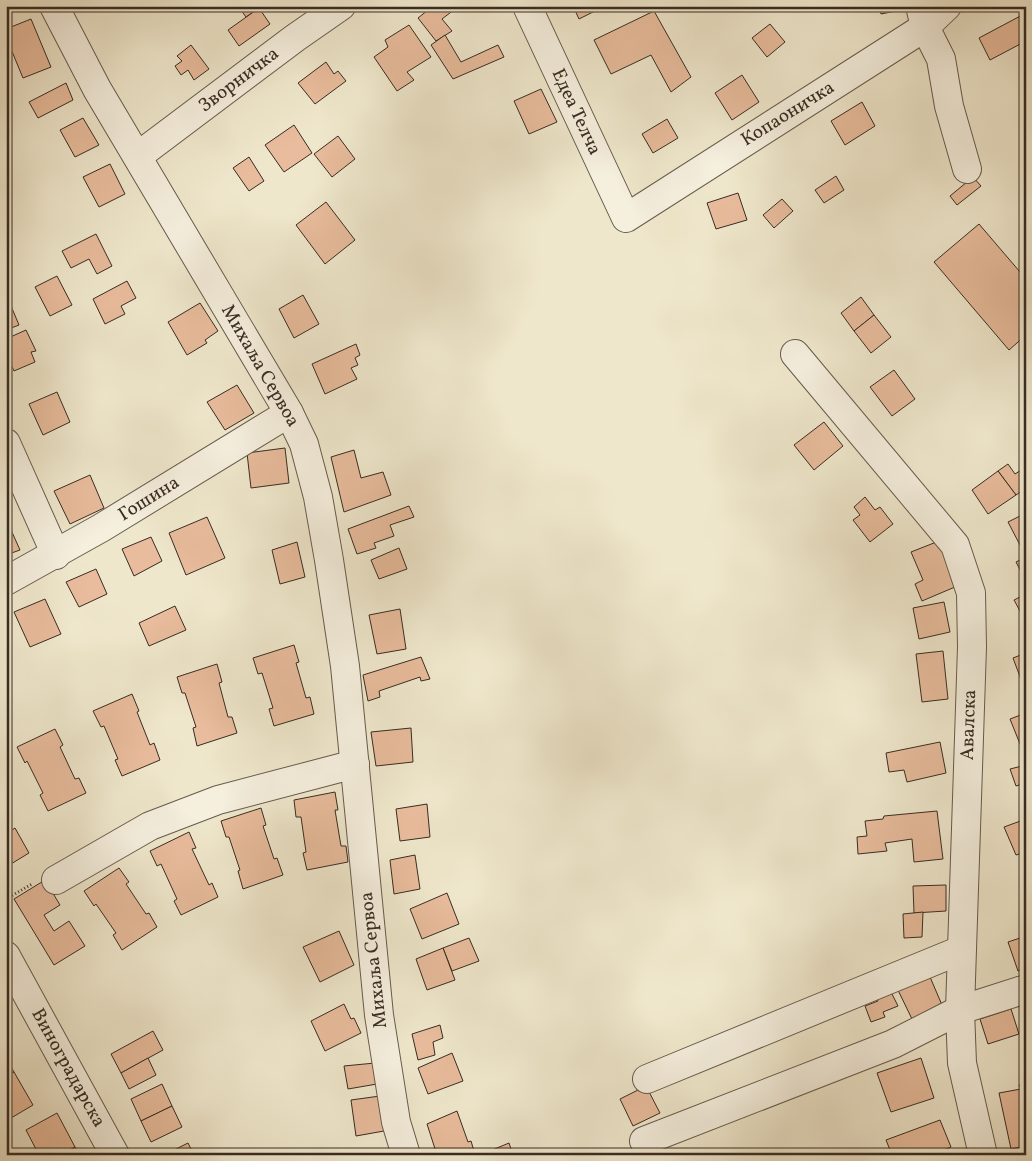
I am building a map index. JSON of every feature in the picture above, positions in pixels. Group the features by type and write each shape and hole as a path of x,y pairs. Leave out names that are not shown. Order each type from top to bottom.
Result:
{"street":[{"name":"Михаља Сервоа","path":"54,6 97,88 289,413 304,444 318,497 345,666 379,1014 396,1122 406,1155"},
{"name":"Зворничка","path":"138,156 295,38 341,6"},
{"name":"Едеа Телча","path":"527,6 626,218"},
{"name":"Копаоничка","path":"626,218 922,17 948,6"},
{"path":"922,17 941,59 949,106 967,169"},
{"name":"Авалска","path":"795,354 955,545 971,593 972,647 960,1010 962,1062 983,1155"},
{"name":"Гошина","path":"6,581 56,555 289,413"},
{"path":"6,443 56,555"},
{"path":"56,880 150,826 167,819 218,800 354,764"},
{"path":"647,1078 961,950"},
{"name":"Виноградарска","path":"6,956 115,1155"},
{"path":"644,1141 893,1044 960,1010 1026,989"}],"building":[{"path":"238,6 257,6 259,8 246,17"},
{"path":"433,6 459,6 442,19 452,31 436,41 418,18"},
{"path":"573,6 605,6 579,19"},
{"path":"879,6 905,6 906,9 881,14"},
{"path":"259,8 270,24 239,46 228,30"},
{"path":"654,11 691,77 671,92 651,55 611,74 594,40"},
{"path":"1026,13 1026,41 990,60 979,38"},
{"path":"31,19 51,67 23,78 6,37 6,29"},
{"path":"770,24 785,42 767,57 752,38"},
{"path":"409,25 431,57 407,72 414,80 397,91 374,57 388,47 385,40"},
{"path":"445,35 461,62 498,45 504,57 453,79 431,45"},
{"path":"191,45 209,69 194,80 188,70 181,75 175,66 182,61 177,56"},
{"path":"326,62 334,74 338,71 346,81 315,104 298,83"},
{"path":"742,75 759,102 732,120 715,93"},
{"path":"66,83 73,100 38,118 29,102"},
{"path":"541,89 557,122 529,134 514,101"},
{"path":"862,102 875,126 845,145 831,121"},
{"path":"83,118 99,145 75,157 60,130"},
{"path":"667,119 678,138 653,153 642,134"},
{"path":"294,125 312,153 284,172 265,145"},
{"path":"338,136 355,159 332,177 314,154"},
{"path":"249,157 264,181 249,191 233,168"},
{"path":"110,164 125,194 99,207 83,177"},
{"path":"836,176 844,190 824,203 815,190"},
{"path":"973,177 981,186 957,205 950,196"},
{"path":"738,193 747,220 716,229 707,203"},
{"path":"782,199 793,211 774,228 763,215"},
{"path":"326,202 355,240 325,264 296,225"},
{"path":"979,224 1026,279 1026,335 1009,350 934,262"},
{"path":"96,234 112,266 97,274 89,259 71,268 62,251"},
{"path":"57,276 72,305 50,316 35,287"},
{"path":"127,281 136,298 121,306 125,314 105,324 93,299"},
{"path":"6,294 19,325 6,330"},
{"path":"303,295 319,324 294,338 279,309"},
{"path":"861,297 874,315 854,331 841,313"},
{"path":"200,303 218,331 205,340 207,343 187,355 168,322"},
{"path":"874,315 891,337 871,353 854,331"},
{"path":"26,330 36,351 31,352 35,362 14,371 6,354 6,339"},
{"path":"356,344 360,355 355,358 358,365 351,368 357,379 325,394 312,364"},
{"path":"894,370 915,399 892,416 870,387"},
{"path":"237,385 254,413 225,430 207,402"},
{"path":"57,392 70,422 43,435 29,404"},
{"path":"824,422 843,446 814,470 794,445"},
{"path":"285,448 289,483 251,488 247,453"},
{"path":"354,450 361,478 383,472 391,495 344,512 331,457"},
{"path":"1008,464 1015,474 1026,467 1026,488 1016,495 998,471"},
{"path":"998,471 1016,495 988,514 972,490"},
{"path":"90,475 104,508 70,524 54,491"},
{"path":"865,497 875,510 880,507 893,524 870,542 853,520 860,515 854,507"},
{"path":"409,506 414,517 390,525 394,536 374,543 376,548 357,554 348,529"},
{"path":"1026,513 1026,544 1021,547 1008,522"},
{"path":"207,517 225,558 186,575 169,533"},
{"path":"6,521 20,550 6,555"},
{"path":"151,537 162,561 134,576 122,549"},
{"path":"944,539 962,584 922,601 915,584 923,580 911,552"},
{"path":"297,542 305,577 280,584 272,550"},
{"path":"399,548 407,569 379,579 371,560"},
{"path":"1026,557 1026,581 1016,562"},
{"path":"96,569 107,594 79,607 66,582"},
{"path":"1026,594 1026,622 1014,600"},
{"path":"45,599 61,634 30,647 14,612"},
{"path":"944,602 950,632 919,639 913,608"},
{"path":"175,606 186,630 149,646 139,623"},
{"path":"400,609 406,649 377,654 369,615"},
{"path":"294,645 299,662 296,663 306,698 310,697 314,714 274,726 269,709 273,708 262,673 258,674 253,658"},
{"path":"943,651 948,699 922,702 916,654"},
{"path":"1026,653 1026,690 1025,690 1013,658"},
{"path":"421,657 430,679 421,681 420,677 379,691 380,697 368,701 363,675"},
{"path":"217,664 222,682 219,683 228,717 232,717 237,733 197,746 193,728 196,727 185,693 182,693 177,677"},
{"path":"132,694 150,745 154,743 160,760 122,776 115,760 118,759 104,726 101,727 93,711"},
{"path":"1026,713 1026,747 1022,749 1010,719"},
{"path":"411,728 413,762 376,766 371,732"},
{"path":"55,729 63,745 60,747 75,779 79,778 86,793 48,811 40,795 43,793 27,761 25,763 17,747"},
{"path":"940,742 946,773 907,782 904,770 889,772 886,753"},
{"path":"1026,765 1026,783 1016,786 1010,769"},
{"path":"335,792 338,810 335,810 341,846 346,846 348,862 307,870 303,853 306,852 301,817 296,817 294,800"},
{"path":"427,804 430,837 400,841 396,809"},
{"path":"261,808 266,825 263,826 274,859 277,858 283,875 243,889 238,871 240,870 229,837 226,837 221,821"},
{"path":"937,811 943,859 914,862 912,839 885,843 887,851 858,854 857,837 867,836 865,821 883,819 884,816"},
{"path":"1026,819 1026,852 1016,855 1004,827"},
{"path":"15,828 29,853 6,867 6,834"},
{"path":"189,832 196,848 192,849 209,885 212,883 218,897 181,915 174,901 177,899 161,864 157,866 150,851"},
{"path":"415,855 420,889 394,894 390,860"},
{"path":"119,868 129,882 126,884 146,914 149,913 157,927 122,950 113,935 116,933 96,904 94,906 84,891"},
{"path":"45,880 60,905 44,915 54,931 69,921 85,946 54,965 14,899"},
{"path":"946,885 946,911 914,913 913,886"},
{"path":"447,893 459,924 422,939 410,909"},
{"path":"923,912 922,937 904,938 903,914"},
{"path":"339,931 354,965 320,982 303,947"},
{"path":"1026,936 1026,968 1018,971 1008,942"},
{"path":"469,938 479,961 452,971 443,948"},
{"path":"443,948 455,980 427,990 416,959"},
{"path":"927,970 942,1005 912,1019 895,984"},
{"path":"888,986 898,1006 883,1012 885,1017 871,1022 865,1006 878,1001 873,992"},
{"path":"344,1004 351,1019 354,1018 361,1033 325,1051 311,1021"},
{"path":"1011,1009 1019,1034 988,1044 980,1019"},
{"path":"440,1025 443,1038 433,1042 435,1055 418,1060 412,1034"},
{"path":"153,1031 163,1050 121,1073 111,1054"},
{"path":"452,1053 463,1081 428,1094 418,1068"},
{"path":"148,1058 156,1075 129,1089 121,1073"},
{"path":"921,1058 934,1098 891,1112 877,1073"},
{"path":"6,1059 14,1072 6,1077"},
{"path":"375,1063 377,1084 348,1089 344,1066"},
{"path":"14,1072 33,1105 6,1121 6,1077"},
{"path":"162,1084 172,1106 141,1121 131,1099"},
{"path":"1026,1084 1026,1146 1011,1149 999,1093 1021,1089 1019,1085"},
{"path":"646,1086 660,1113 633,1126 620,1099"},
{"path":"380,1096 384,1131 356,1136 351,1100"},
{"path":"172,1106 182,1127 151,1142 141,1121"},
{"path":"457,1111 468,1142 471,1141 474,1151 463,1155 448,1155 446,1151 437,1155 427,1124"},
{"path":"57,1113 75,1147 61,1155 39,1155 26,1130"},
{"path":"940,1120 951,1147 932,1155 892,1155 886,1140"},
{"path":"188,1143 194,1155 164,1155"},
{"path":"509,1143 513,1155 480,1155"},
{"path":"75,1147 79,1155 61,1155"}]}
